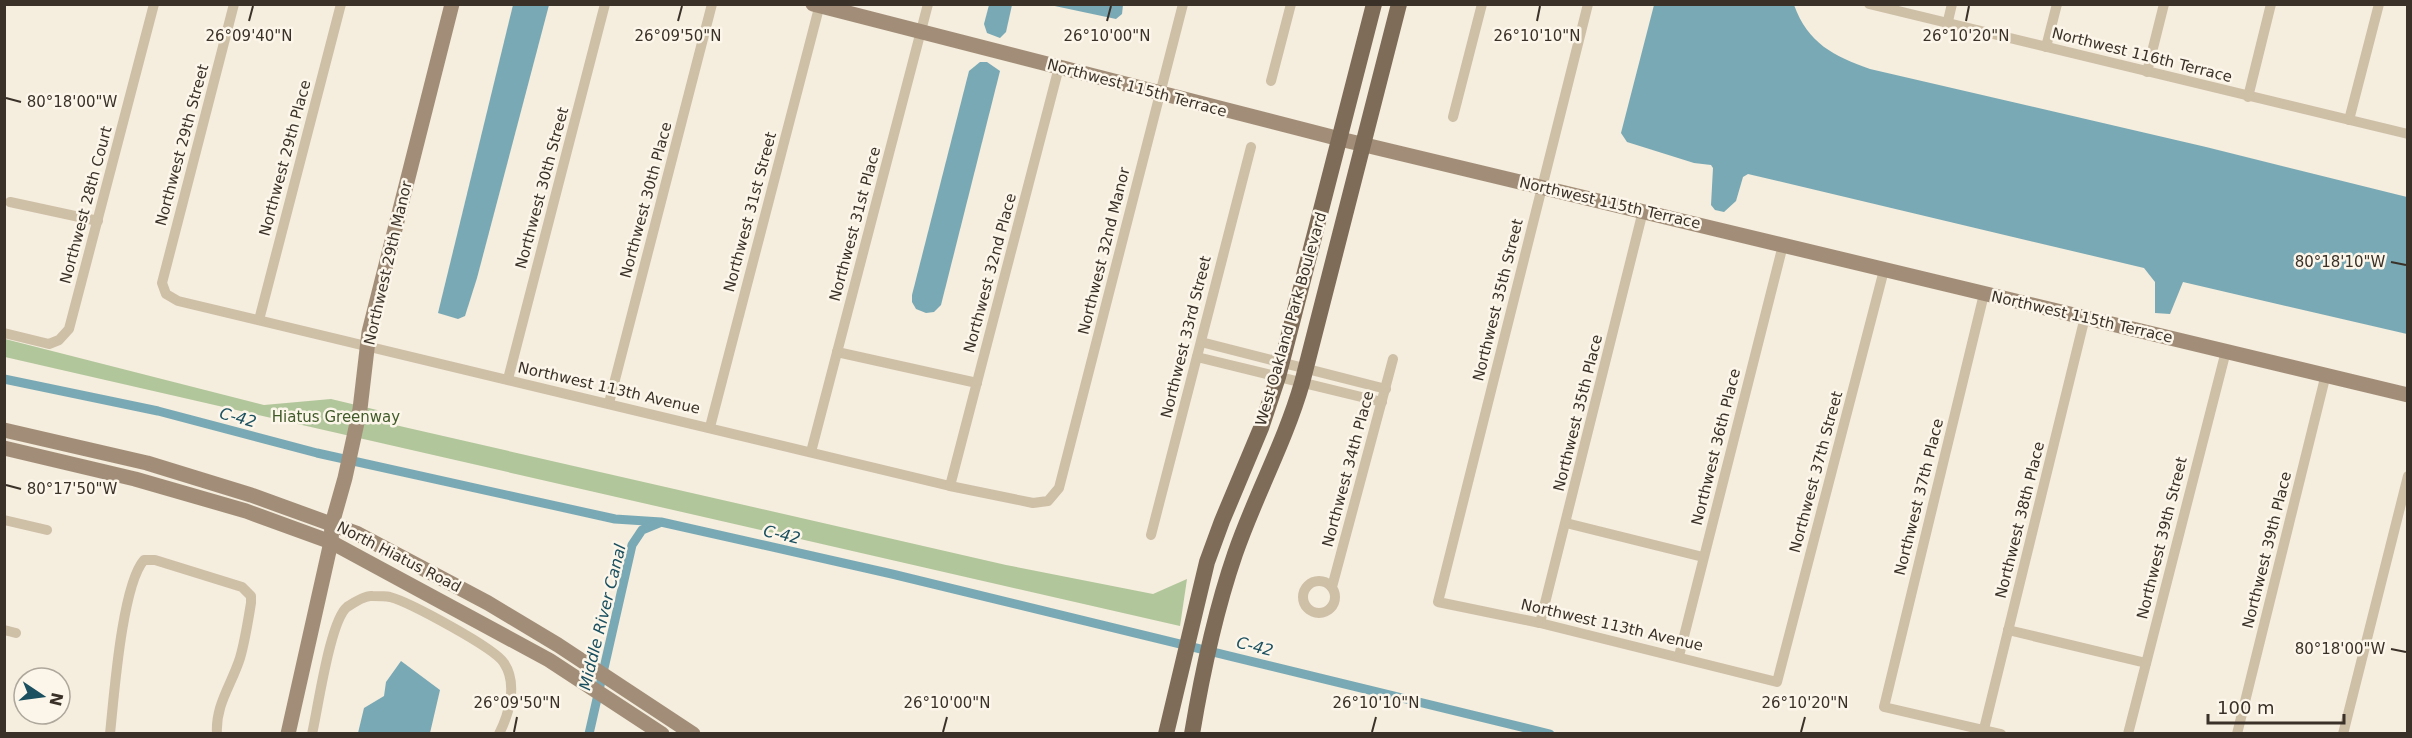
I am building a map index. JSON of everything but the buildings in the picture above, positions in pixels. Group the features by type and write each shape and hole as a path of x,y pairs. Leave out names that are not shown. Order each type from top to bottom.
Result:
{"main road":[{"name":"West Oakland Park Boulevard","path":"1166,734 1214,539 1261,428 1280,370 1374,4"},
{"name":"West Oakland Park Boulevard","path":"1192,734 1217,619 1235,554 1287,428 1304,376 1400,4"}],"street":[{"name":"Northwest 28th Court","path":"4,333 49,344 59,340 69,328 154,4"},
{"name":"Northwest 29th Street","path":"165,294 162,283 234,4"},
{"name":"Northwest 29th Place","path":"259,320 341,4"},
{"name":"Northwest 29th Manor","path":"288,734 331,542 332,524 353,442 364,381 367,345 452,4"},
{"name":"Northwest 30th Street","path":"508,379 605,4"},
{"name":"Northwest 30th Place","path":"609,403 712,4"},
{"name":"Northwest 31st Place","path":"812,452 928,4"},
{"name":"Northwest 32nd Manor","path":"1048,501 1059,488 1182,4"},
{"path":"1271,81 1291,4"},
{"path":"1453,117 1482,4"},
{"name":"Northwest 35th Street","path":"1438,602 1588,4"},
{"name":"Northwest 116th Terrace","path":"1869,4 1947,25 2408,134"},
{"path":"1947,25 1952,4"},
{"path":"2046,47 2057,4"},
{"path":"2147,72 2164,4"},
{"path":"2248,97 2271,4"},
{"path":"2349,120 2379,4"},
{"name":"Northwest 115th Terrace","path":"818,5 1364,145 2408,395"},
{"name":"Northwest 31st Street","path":"710,427 818,5"},
{"name":"Northwest 32nd Place","path":"950,486 1059,67"},
{"name":"Northwest 33rd Street","path":"1150,535 1251,147"},
{"path":"10,202 98,221"},
{"name":"Northwest 35th Place","path":"1540,623 1643,211"},
{"name":"Northwest 36th Place","path":"1679,656 1783,245"},
{"name":"Northwest 37th Street","path":"1777,682 1884,270"},
{"name":"Northwest 113th Avenue","path":"165,294 178,301 950,486 1033,503 1048,501"},
{"name":"Northwest 37th Place","path":"1984,294 1884,708 1984,729"},
{"name":"Northwest 38th Place","path":"1984,729 2085,317"},
{"path":"1201,342 1280,370"},
{"name":"Northwest 39th Street","path":"2128,734 2226,351"},
{"path":"837,352 977,383"},
{"path":"1197,357 1280,370 1382,402"},
{"name":"Northwest 34th Place","path":"1332,587 1393,359"},
{"name":"Northwest 39th Place","path":"2237,734 2326,374"},
{"path":"1304,376 1386,389"},
{"name":"North Hiatus Road","path":"4,430 147,463 251,495 356,533 488,603 584,662 693,734"},
{"name":"North Hiatus Road","path":"4,448 135,478 246,511 331,542 549,660 662,734"},
{"path":"2343,734 2408,476"},
{"path":"4,520 47,530"},
{"path":"1566,524 1703,557"},
{"path":"110,734 124,621 137,568 144,560 155,560 242,588 251,596 239,659 221,702 216,723 217,734"},
{"path":"312,734 336,623 346,608 369,595 391,597 412,606 494,652 505,664 511,684 510,701 499,734"},
{"name":"Northwest 113th Avenue","path":"1438,602 1540,623 1777,682"},
{"path":"4,630 16,633"},
{"path":"2008,630 2146,663"},
{"path":"1984,729 2001,734"}],"green space":[{"name":"Hiatus Greenway","path":"5,339 264,405 331,399 377,410 382,422 1006,565 1153,594 1187,579 1180,626 5,357"}],"water":[{"path":"513,5 549,5 477,278 465,316 458,319 438,313"},
{"path":"989,5 1012,5 1006,32 1000,38 987,33 984,24"},
{"path":"1050,5 1123,5 1122,14 1116,19"},
{"path":"1654,5 1794,5 1814,39 1844,59 1870,69 2206,147 2407,197 2407,334 2183,282 2170,314 2155,313 2155,282 2144,268 1748,174 1743,177 1736,201 1724,212 1715,210 1711,205 1713,168 1711,165 1694,163 1627,142 1621,133"},
{"path":"980,62 987,62 1000,71 941,305 934,312 926,313 916,309 912,302 912,295 969,71"},
{"path":"401,661 440,690 430,733 358,733 364,708 384,696 386,682"}],"waterway":[{"name":"C-42","path":"4,379 158,411 317,453 615,519 661,522 892,574 1550,734"},
{"name":"Middle River Canal","path":"589,734 632,545 642,530 659,523"}]}
